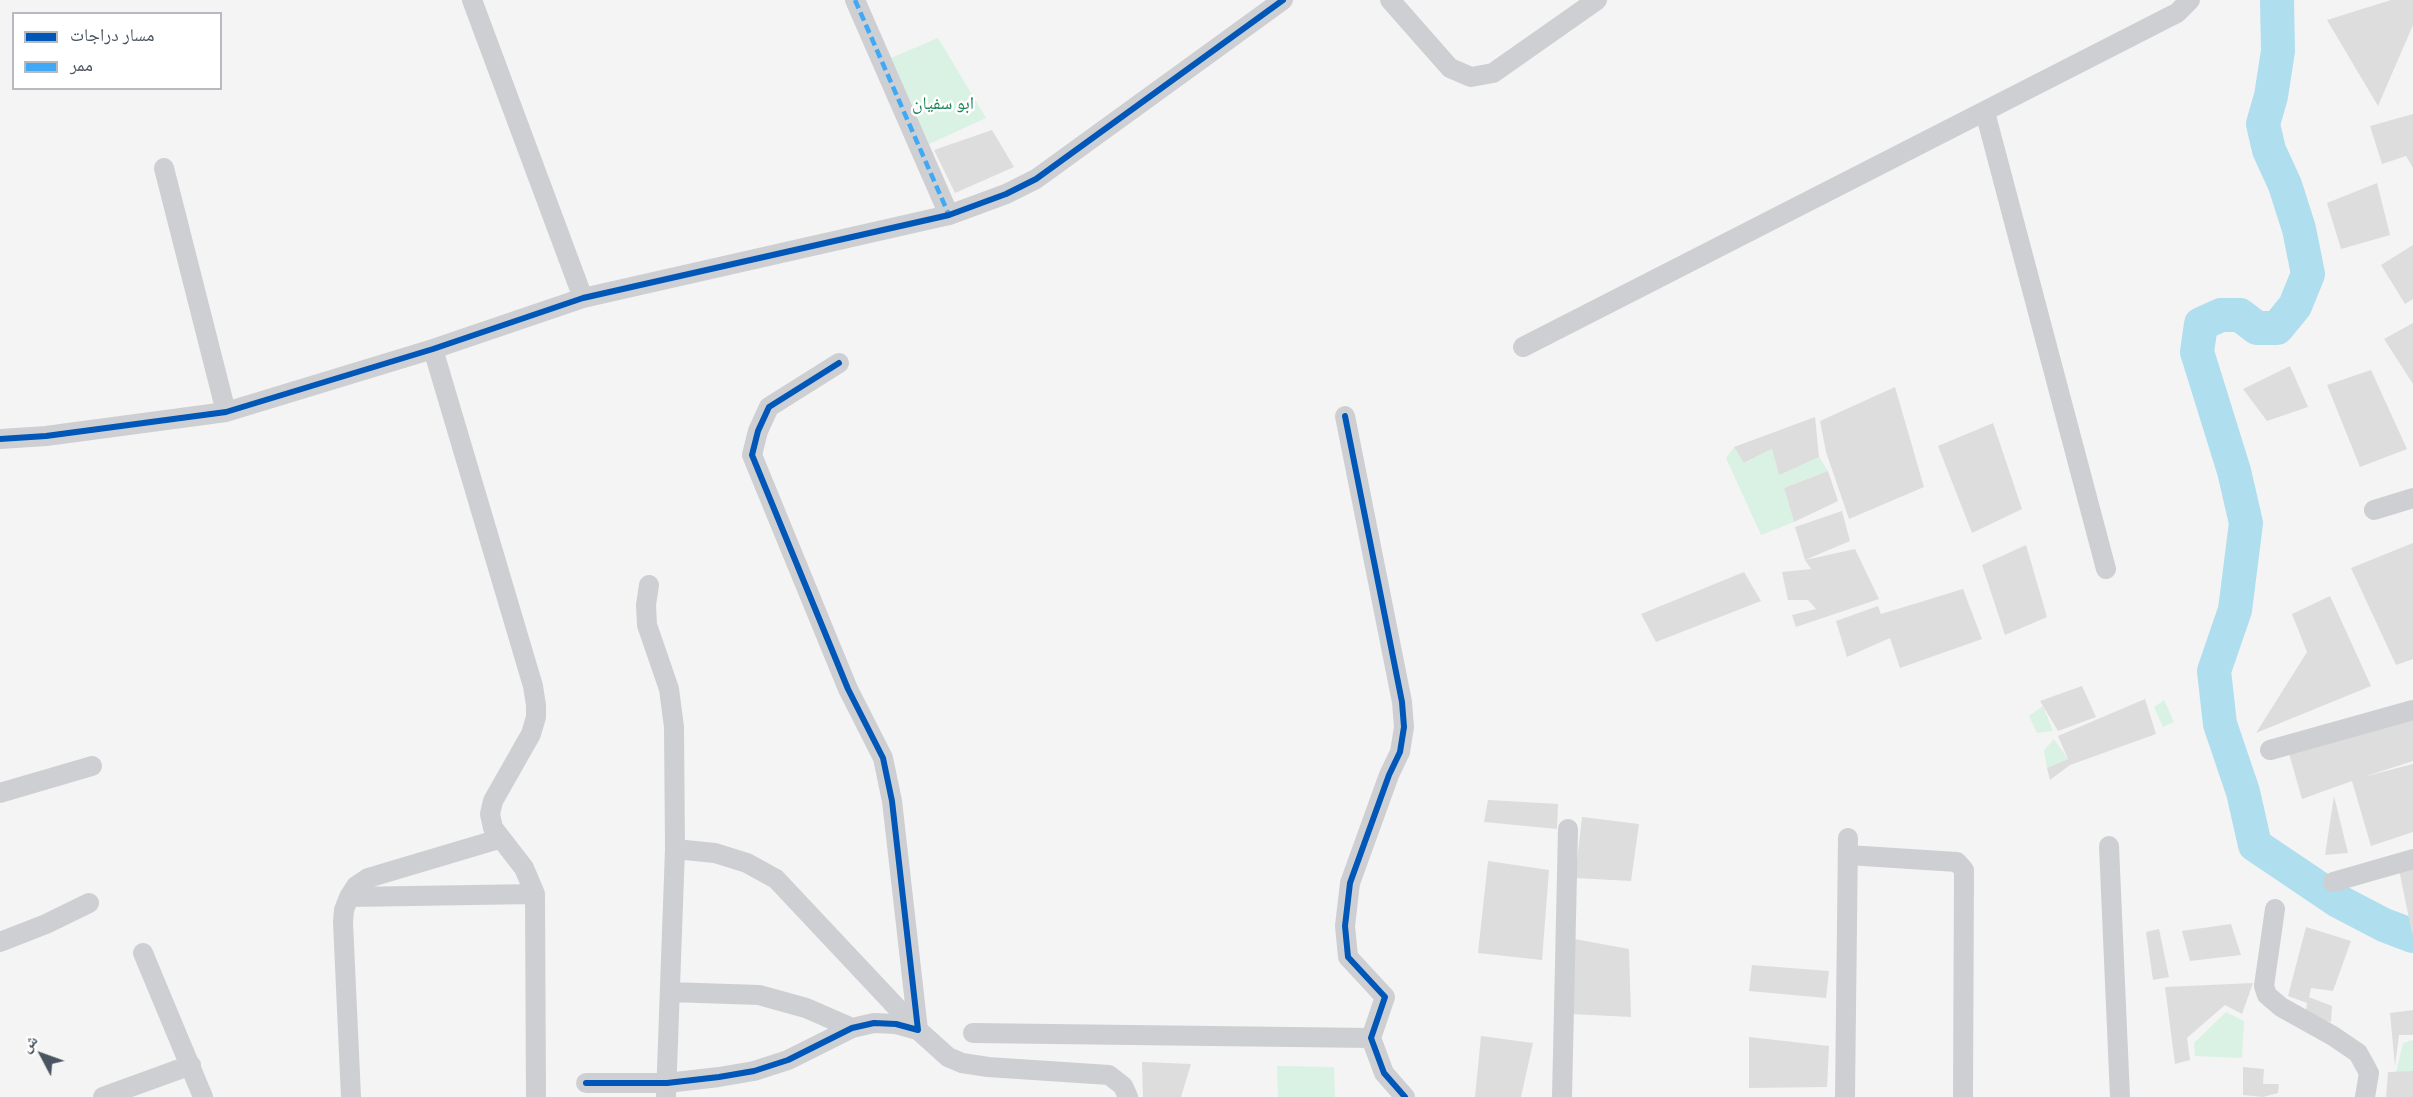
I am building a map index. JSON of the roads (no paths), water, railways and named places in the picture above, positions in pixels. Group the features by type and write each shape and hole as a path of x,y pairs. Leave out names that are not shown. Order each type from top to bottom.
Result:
{"street":[{"path":"472,0 583,298"},
{"path":"855,0 949,215"},
{"path":"0,439 46,436 226,412 433,349 583,298 949,215 1006,194 1036,179 1283,0"},
{"path":"1390,0 1450,68 1471,77 1493,73 1597,0"},
{"path":"1523,347 2177,13 2190,0"},
{"path":"1985,112 2106,569"},
{"path":"164,168 226,412"},
{"path":"433,349 533,686 536,705 536,717 531,734 493,801 490,814 493,828 499,839 524,868 535,894 536,1097"},
{"path":"839,363 770,407 758,431 752,455 858,712 883,758 892,801 918,1029"},
{"path":"1345,416 1404,714 1400,752 1389,776 1362,857 1350,883 1345,912 1348,957 1385,997 1371,1038 1384,1073 1405,1097"},
{"path":"2374,510 2413,498"},
{"path":"649,585 646,604 647,625 669,689 673,708 675,849 666,1090"},
{"path":"2270,750 2413,710"},
{"path":"0,792 92,766"},
{"path":"1562,1097 1568,829"},
{"path":"351,1097 344,922 344,910 349,897 356,886 369,879 499,839"},
{"path":"1845,1097 1848,846 1957,862 1964,870 1963,1097"},
{"path":"2109,846 2120,1097"},
{"path":"675,849 715,853 747,863 776,879 918,1029 948,1057 962,1063 1109,1075 1123,1086 1128,1097"},
{"path":"2333,882 2413,859"},
{"path":"349,897 535,894"},
{"path":"1,939 46,924 89,903"},
{"path":"2275,909 2264,986 2267,995 2281,1007 2358,1053 2369,1073 2365,1097"},
{"path":"143,953 203,1097"},
{"path":"670,992 759,995 798,1006 852,1028"},
{"path":"586,1083 666,1090 754,1071 788,1060 852,1028 874,1023 896,1024 918,1029"},
{"path":"973,1033 1371,1038"},
{"path":"103,1097 191,1065"}],"waterway":[{"path":"2277,0 2278,51 2271,96 2263,124 2269,150 2285,185 2299,229 2308,274 2295,306 2277,328 2257,328 2240,315 2221,315 2201,324 2197,352 2234,471 2246,523 2235,610 2214,671 2220,724 2243,792 2255,845 2338,901 2384,925 2413,936"}],"park label":[{"name":"ابو سفيان","path":"943,103"}]}
